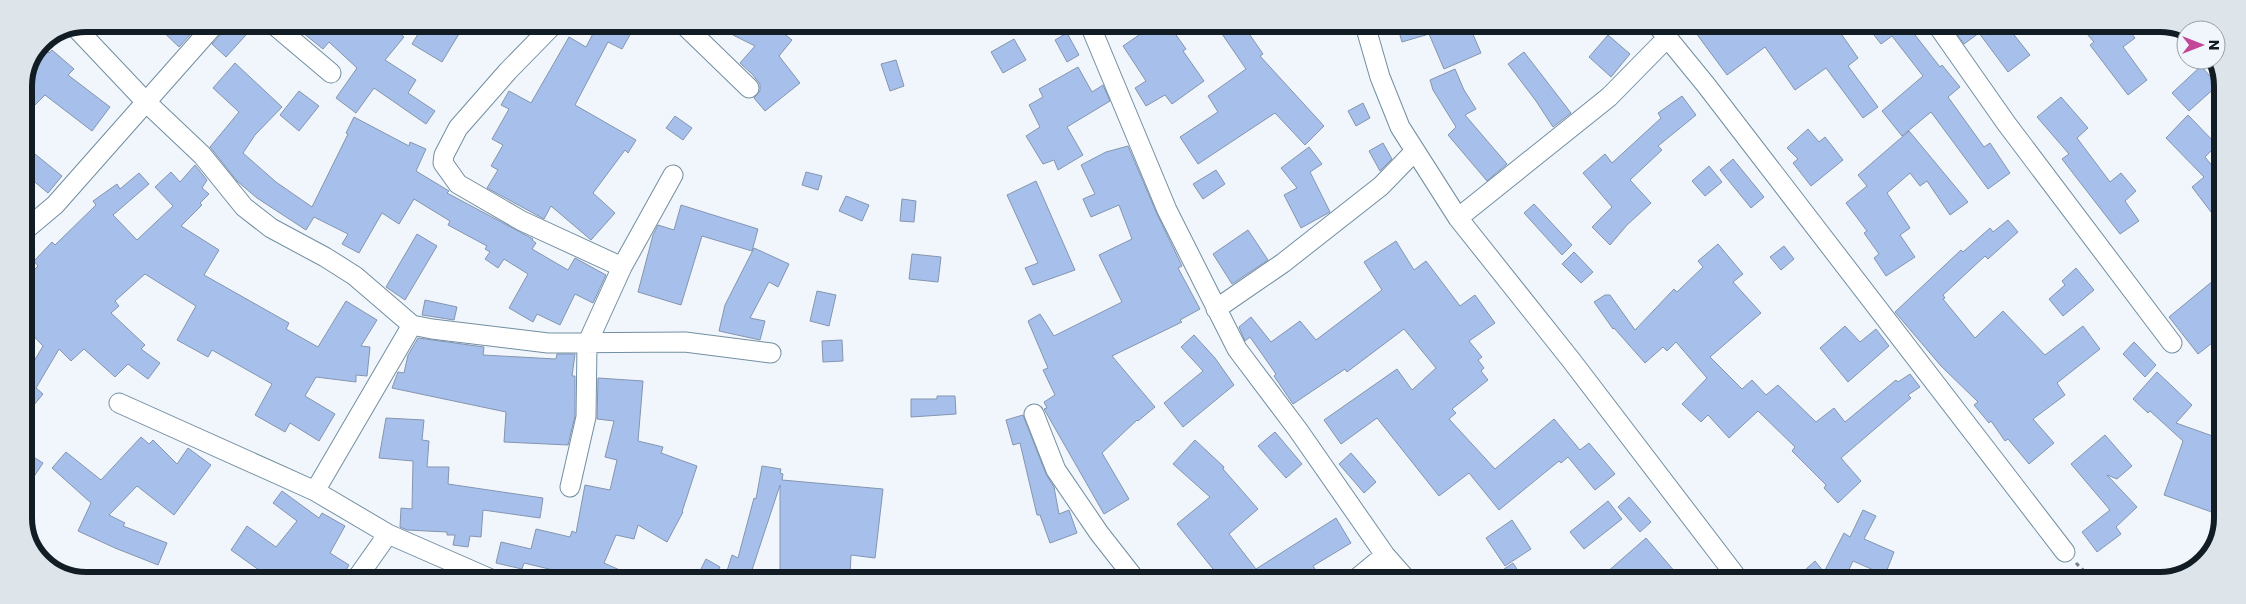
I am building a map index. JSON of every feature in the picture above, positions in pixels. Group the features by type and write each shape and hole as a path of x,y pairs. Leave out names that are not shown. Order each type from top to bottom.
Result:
{"street":[{"path":"81,33 146,102 202,155 244,206 271,228 355,276 412,325 539,342 587,344 685,342 771,353"},
{"path":"32,224 56,205 207,33"},
{"path":"284,33 331,73"},
{"path":"545,33 508,71 458,128 444,155 443,163 458,184 522,221 622,267"},
{"path":"692,33 749,88"},
{"path":"1093,33 1167,210 1237,349 1298,430 1385,555 1400,572"},
{"path":"1368,33 1380,77 1400,127 1414,152 1458,218 1495,262 1733,572"},
{"path":"1458,218 1609,96 1661,33"},
{"path":"1663,33 1706,85 2065,552"},
{"path":"1943,33 2006,123 2172,343"},
{"path":"1216,309 1283,263 1381,186 1414,152"},
{"path":"570,486 586,417 587,344 622,267 673,175"},
{"path":"315,491 412,325"},
{"path":"119,403 315,491 388,534 475,572"},
{"path":"1034,414 1056,470 1099,533 1130,572"},
{"path":"361,572 388,534"},
{"path":"1365,572 1385,555"}],"building":[{"path":"164,33 192,33 179,47"},
{"path":"222,33 244,33 246,35 226,57 212,44"},
{"path":"303,33 399,33 404,37 385,60 416,80 408,93 435,111 426,124 374,88 356,113 336,98 357,68 329,42 323,49"},
{"path":"419,33 460,33 442,62 412,44"},
{"path":"593,33 631,33 622,49 608,42 575,105 636,140 628,153 625,150 593,193 615,213 591,240 551,206 544,219 487,188 498,170 491,166 503,145 492,139 509,109 501,105 509,91 531,103 569,37 586,47"},
{"path":"734,33 783,33 792,40 779,56 800,83 765,111 754,98 760,91 760,84 740,63 755,46 733,35"},
{"path":"1067,33 1079,55 1067,62 1055,40"},
{"path":"1138,33 1175,33 1186,49 1183,51 1204,81 1172,104 1165,95 1146,106 1135,88 1146,81 1123,46 1139,35"},
{"path":"1221,33 1249,33 1263,54 1260,56 1324,126 1305,145 1275,113 1198,164 1180,137 1218,112 1208,96 1246,69"},
{"path":"1399,33 1472,33 1481,53 1444,69 1429,34 1402,42"},
{"path":"1696,33 1841,33 1858,58 1848,66 1878,107 1863,118 1826,68 1795,90 1765,47 1727,75"},
{"path":"1872,33 1913,33 1940,67 1942,65 1960,87 1948,97 1984,147 1990,143 2010,173 1988,189 1931,112 1902,136 1882,111 1923,76 1892,36 1881,44"},
{"path":"1956,33 1979,33 1964,44"},
{"path":"1979,33 2013,33 2030,55 2008,72"},
{"path":"2086,33 2131,33 2135,38 2123,47 2147,80 2128,95 2090,45 2094,42"},
{"path":"1608,35 1630,54 1611,77 1589,57"},
{"path":"1014,39 1026,60 1003,73 991,52"},
{"path":"46,50 49,53 52,50 74,69 68,75 110,107 92,131 45,95 32,108 32,86 37,66"},
{"path":"1524,52 1571,113 1553,127 1508,64"},
{"path":"896,60 904,86 890,91 881,64"},
{"path":"235,63 282,107 255,135 243,153 276,182 312,207 348,134 346,133 354,117 409,146 410,142 426,149 416,171 449,191 447,193 533,239 536,243 532,249 568,270 575,258 606,275 593,303 575,294 560,325 537,314 533,322 509,308 528,274 504,259 498,268 485,259 490,252 485,249 487,246 448,225 450,221 414,199 399,224 382,213 359,253 342,244 348,234 314,217 306,230 257,198 237,181 210,147 239,112 213,88"},
{"path":"1078,67 1092,92 1103,85 1110,101 1067,127 1083,155 1058,170 1054,160 1043,164 1026,136 1040,127 1029,105 1043,97 1039,89"},
{"path":"1455,69 1464,90 1476,109 1465,115 1507,164 1487,181 1448,135 1456,127 1433,90 1430,80"},
{"path":"2197,70 2205,70 2213,79 2213,89 2189,111 2172,93"},
{"path":"299,91 319,106 299,131 280,115"},
{"path":"1682,96 1696,115 1658,146 1662,150 1630,180 1651,203 1627,225 1610,245 1592,227 1612,207 1583,173 1605,154 1612,163 1661,118 1658,113"},
{"path":"2061,97 2088,128 2077,138 2110,182 2121,173 2136,191 2125,201 2139,221 2120,234 2062,159 2069,154 2037,117"},
{"path":"1363,103 1370,118 1356,126 1348,111"},
{"path":"2188,115 2213,141 2213,149 2205,157 2213,167 2213,211 2211,212 2192,187 2204,177 2166,138"},
{"path":"675,116 692,128 683,140 666,128"},
{"path":"1808,129 1819,142 1825,137 1843,160 1811,186 1793,163 1798,159 1787,148"},
{"path":"1909,131 1968,202 1950,215 1927,181 1920,186 1910,173 1887,193 1910,228 1900,235 1915,257 1886,276 1874,258 1879,254 1864,233 1867,231 1846,203 1867,186 1858,175"},
{"path":"1383,143 1392,159 1380,171 1369,151"},
{"path":"1128,146 1182,266 1178,268 1200,309 1180,320 1182,322 1112,356 1155,407 1137,420 1102,453 1129,499 1104,514 1044,409 1047,408 1044,402 1055,395 1043,370 1048,368 1028,321 1040,314 1054,336 1122,302 1099,255 1132,239 1119,205 1091,217 1083,199 1095,194 1081,165 1106,152"},
{"path":"1309,147 1322,164 1310,172 1330,212 1301,228 1284,195 1297,188 1281,168"},
{"path":"32,152 62,176 48,193 32,180"},
{"path":"1733,159 1764,197 1751,208 1720,170"},
{"path":"195,165 207,180 202,188 209,194 200,203 202,205 181,226 219,250 204,275 289,323 286,329 318,347 346,301 377,320 361,346 370,347 367,376 356,375 356,382 316,377 305,396 335,414 319,441 290,423 285,432 255,415 272,384 212,350 208,357 177,340 196,306 145,274 115,301 119,306 111,313 145,345 141,349 160,363 148,379 128,364 115,377 84,349 71,361 59,349 36,388 43,394 33,406 33,363 43,346 33,335 32,272 38,266 34,261 52,242 55,245 96,205 93,201 117,184 120,189 139,173 149,184 113,215 137,240 173,206 155,187 171,172 180,182"},
{"path":"1709,166 1722,182 1705,196 1692,181"},
{"path":"1216,170 1225,184 1203,199 1193,184"},
{"path":"806,172 822,176 818,190 802,185"},
{"path":"1036,181 1075,270 1033,285 1025,268 1038,263 1007,195"},
{"path":"846,196 869,205 862,221 839,211"},
{"path":"902,199 916,201 914,222 900,221"},
{"path":"1534,204 1572,245 1562,255 1524,213"},
{"path":"681,205 758,229 752,251 702,236 681,305 638,292 653,235 658,225 674,230"},
{"path":"2008,220 2018,232 1988,259 1985,256 1943,295 1945,298 1943,299 1975,338 2003,311 2045,355 2083,326 2100,349 2057,383 2065,395 2033,419 2054,443 2029,464 2008,439 2005,441 1991,421 1989,423 1974,405 1978,402 1941,366 1895,312 1961,250 1963,252 1990,228 1993,232"},
{"path":"1248,230 1268,260 1232,284 1213,254"},
{"path":"417,234 437,246 405,300 386,287"},
{"path":"1396,241 1414,270 1426,261 1460,306 1475,295 1495,323 1469,341 1482,357 1478,360 1484,368 1481,371 1488,380 1452,409 1456,413 1449,419 1495,469 1554,419 1580,450 1589,443 1615,474 1595,490 1568,457 1561,463 1559,461 1499,510 1469,473 1439,496 1377,418 1341,444 1324,420 1397,369 1412,390 1436,368 1404,329 1347,372 1345,369 1293,404 1274,376 1276,374 1250,337 1245,341 1239,327 1251,317 1271,342 1300,321 1316,340 1382,290 1364,262"},
{"path":"1718,244 1743,274 1733,282 1761,313 1710,357 1742,389 1752,380 1766,395 1778,385 1816,422 1834,408 1845,422 1896,380 1898,382 1910,374 1920,387 1908,395 1911,398 1841,458 1861,481 1838,503 1824,488 1826,485 1792,451 1795,447 1758,411 1729,438 1708,415 1701,422 1682,404 1707,378 1676,342 1667,351 1663,347 1645,363 1613,329 1594,302 1605,295 1610,295 1635,330 1674,289 1677,292 1703,267 1698,261"},
{"path":"1784,246 1794,259 1781,270 1770,257"},
{"path":"754,248 789,264 778,287 769,282 750,318 765,321 760,340 719,331 725,305"},
{"path":"1574,252 1593,272 1581,283 1562,264"},
{"path":"912,254 941,257 938,282 909,279"},
{"path":"2076,268 2094,290 2063,316 2049,299 2065,285 2062,281"},
{"path":"2213,281 2213,342 2198,354 2169,317"},
{"path":"817,291 836,295 829,326 810,321"},
{"path":"425,300 457,307 454,320 422,315"},
{"path":"1845,326 1860,342 1876,329 1889,346 1848,382 1820,348"},
{"path":"1194,335 1215,358 1234,385 1183,427 1164,403 1203,371 1181,347"},
{"path":"418,338 484,347 483,355 556,359 557,354 575,354 572,376 575,376 575,416 568,445 504,442 506,412 392,388 398,372 404,373 408,355"},
{"path":"842,340 843,361 823,362 822,341"},
{"path":"2134,342 2156,365 2145,377 2123,354"},
{"path":"2157,372 2192,405 2176,423 2213,436 2213,512 2164,495 2183,441 2150,411 2148,413 2133,399"},
{"path":"598,378 643,381 638,441 663,447 661,453 697,466 683,512 667,542 638,525 634,539 616,535 604,563 624,572 561,572 524,563 522,569 496,563 501,542 531,549 536,529 570,537 572,531 576,533 585,485 610,490 617,460 605,457 614,421 597,419"},
{"path":"937,396 955,396 956,414 911,417 911,399 937,399"},
{"path":"1023,415 1046,474 1054,487 1059,514 1069,510 1077,533 1050,543 1040,515 1037,515 1020,443 1013,445 1006,420"},
{"path":"386,418 424,420 422,440 429,441 427,467 449,467 448,484 543,498 540,518 483,510 481,537 470,536 468,547 453,545 455,535 447,535 447,532 407,530 400,527 401,508 412,509 413,461 379,458"},
{"path":"1275,432 1302,464 1286,478 1258,446"},
{"path":"2105,435 2132,466 2117,479 2107,475 2137,507 2116,527 2121,534 2097,552 2082,532 2110,510 2071,464"},
{"path":"141,437 149,444 153,440 177,464 188,448 211,465 174,515 137,486 109,515 125,523 123,526 167,543 158,565 78,531 91,503 52,468 66,452 101,480"},
{"path":"1195,440 1224,467 1223,469 1258,509 1229,534 1256,569 1336,518 1351,543 1313,566 1317,572 1207,572 1213,569 1177,524 1210,497 1173,464"},
{"path":"1351,453 1376,482 1364,493 1339,464"},
{"path":"33,457 43,463 33,478"},
{"path":"762,466 781,469 780,473 783,474 782,480 883,489 875,558 851,555 850,572 780,572 780,485 751,572 727,572 732,555 738,558 754,498 756,499"},
{"path":"282,491 319,518 322,513 345,526 330,553 349,565 345,572 262,572 231,550 247,526 276,547 297,521 273,503"},
{"path":"1629,497 1651,522 1640,532 1618,507"},
{"path":"1608,501 1622,519 1584,549 1570,532"},
{"path":"1863,510 1876,516 1864,539 1894,552 1886,572 1878,572 1853,561 1848,572 1824,572 1844,533 1850,537"},
{"path":"1512,520 1531,549 1505,566 1486,538"},
{"path":"1646,538 1675,572 1607,572"},
{"path":"706,559 720,567 718,572 700,572"},
{"path":"1815,561 1824,572 1807,572 1805,570"},
{"path":"1513,563 1519,572 1500,572"}]}
